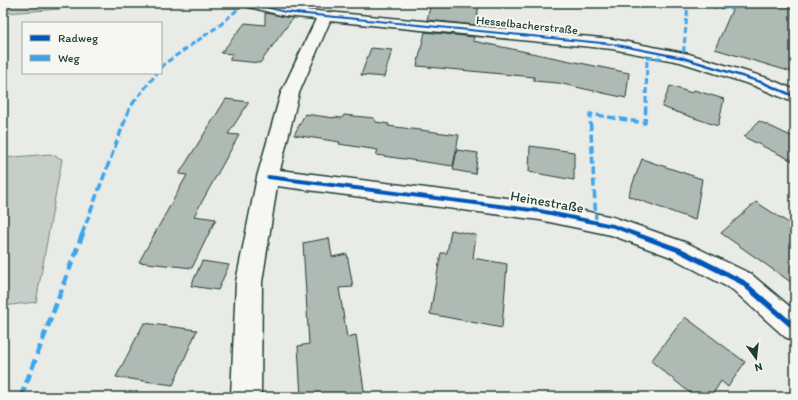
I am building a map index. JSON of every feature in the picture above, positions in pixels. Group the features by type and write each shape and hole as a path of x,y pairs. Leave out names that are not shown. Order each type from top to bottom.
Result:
{"street":[{"name":"Hesselbacherstraße","path":"250,3 285,12 612,44 683,58 761,82 795,97"},
{"path":"246,397 249,282 268,177 290,93 324,16"},
{"name":"Heinestraße","path":"268,177 540,211 613,226 679,250 742,282 795,328"}],"shaded area":[{"path":"14,3 63,3 60,9 6,13"},
{"path":"50,154 62,159 36,302 3,306 3,158"}],"building":[{"path":"273,3 304,3 300,8 285,7"},
{"path":"431,3 479,3 476,25 427,20"},
{"path":"735,3 795,3 795,73 715,49"},
{"path":"265,13 293,18 260,63 229,60 233,54 221,53 245,23 265,25"},
{"path":"425,32 474,37 473,41 629,73 626,98 558,83 534,81 534,77 417,66"},
{"path":"371,48 392,50 384,77 361,75"},
{"path":"670,86 692,93 694,90 724,99 718,126 662,107"},
{"path":"226,99 249,102 228,134 239,135 194,216 216,219 192,268 139,262 187,175 179,174"},
{"path":"305,114 334,118 342,118 344,115 374,118 376,122 389,124 388,126 459,135 453,166 376,155 378,150 294,135"},
{"path":"759,121 795,138 795,162 744,137"},
{"path":"530,146 574,152 574,180 529,172"},
{"path":"457,150 478,153 475,174 453,170"},
{"path":"642,159 702,179 695,220 628,196"},
{"path":"756,202 795,227 795,285 721,233"},
{"path":"451,230 476,235 473,258 507,264 502,328 430,314 441,253 447,253"},
{"path":"329,238 332,257 347,254 353,287 339,288 347,337 356,335 365,397 301,397 298,346 309,344 303,243"},
{"path":"202,261 229,265 218,290 191,286"},
{"path":"685,317 745,362 728,387 721,381 711,397 695,397 651,361"},
{"path":"144,323 197,330 173,385 116,377"}],"marked path":[{"path":"162,67 220,25 245,3"},
{"path":"680,58 683,58 688,4 733,9 736,3"},
{"path":"596,222 590,114 645,123 647,58 662,58"},
{"path":"21,397 130,107 156,74"}],"cycle path":[{"path":"250,3 285,12 612,44 683,58 761,82 795,97"},
{"path":"268,177 540,211 613,226 679,250 742,282 795,328"}]}
